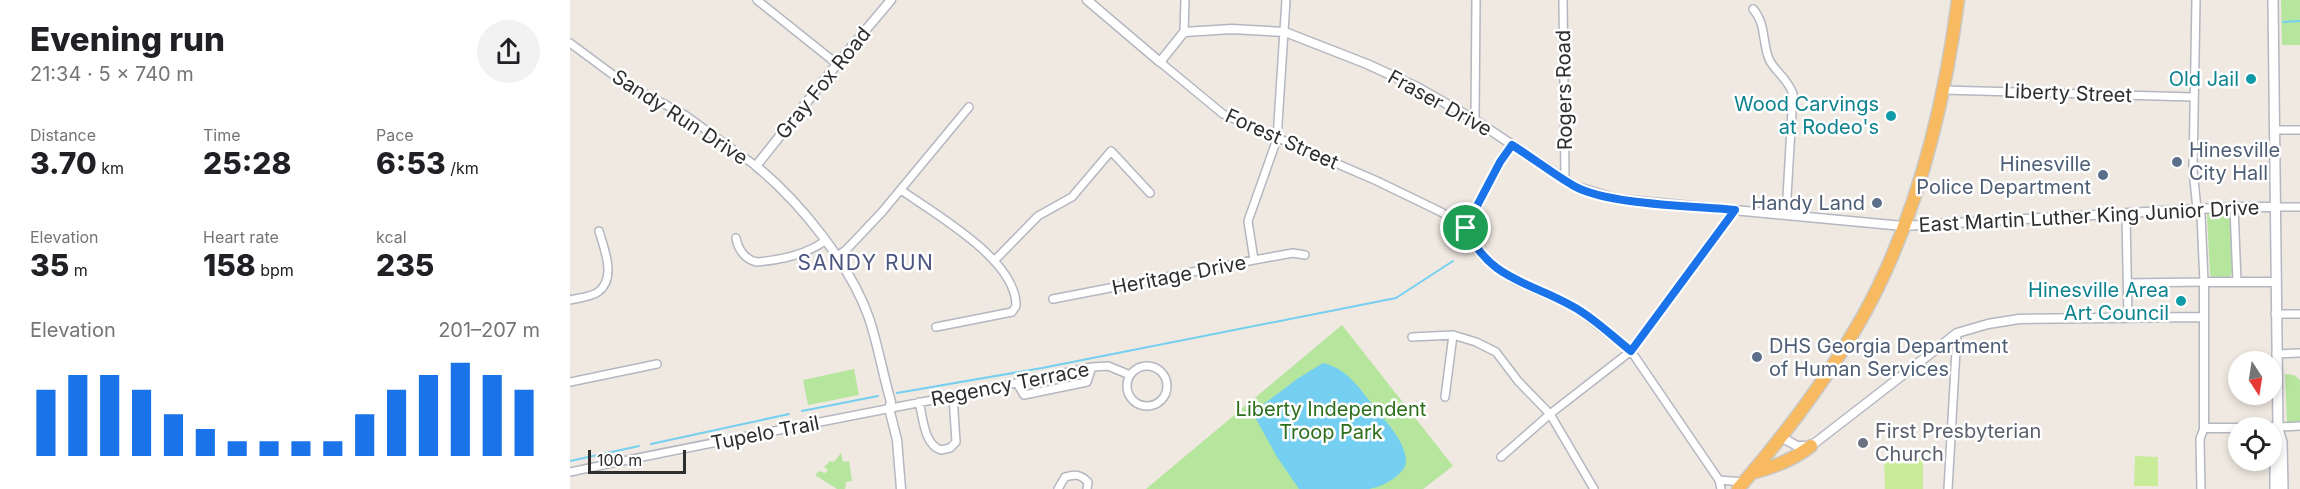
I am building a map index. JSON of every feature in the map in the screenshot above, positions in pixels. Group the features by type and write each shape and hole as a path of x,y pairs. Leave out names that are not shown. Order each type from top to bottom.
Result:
{"highway":[{"path":"1744,481 1781,437 1863,316 1903,226 1927,157 1952,46 1958,0"},
{"path":"1744,481 1800,454 1811,446"}],"main road":[{"path":"2272,0 2276,351"},
{"path":"2282,442 2283,489"},
{"path":"2274,471 2274,489"}],"street":[{"path":"757,0 837,64"},
{"name":"Gray Fox Road","path":"756,166 891,0"},
{"name":"Forest Street","path":"1087,0 1223,114 1377,181 1440,212 1466,228"},
{"path":"1160,62 1184,32 1185,0"},
{"path":"1254,260 1248,221 1277,139 1286,0"},
{"path":"1475,120 1476,0"},
{"name":"Rogers Road","path":"1563,0 1565,180"},
{"path":"2196,0 2193,170 2197,209 2201,215 2204,282 2204,428 2200,439 2201,489"},
{"path":"1753,9 1762,23 1769,61 1789,82 1794,94 1786,214"},
{"name":"Fraser Drive","path":"1184,32 1214,29 1285,32 1397,78 1475,120 1574,186 1592,193 1617,199 1903,226"},
{"name":"Sandy Run Drive","path":"570,44 624,83 685,115 756,166 806,215 836,256 869,318 891,402 889,408 897,440 901,489"},
{"name":"Liberty Street","path":"1943,90 2193,98"},
{"path":"836,256 847,249 901,190 969,107"},
{"path":"2274,130 2300,130"},
{"path":"1512,145 1500,162 1466,228 1478,251 1495,267 1516,281 1573,306 1631,351 1684,432 1719,480 1721,489"},
{"path":"994,261 1038,216 1072,197 1112,151 1150,193"},
{"path":"901,190 979,246 994,261 1017,294 1016,306 1011,312 936,327"},
{"path":"2235,207 2237,282"},
{"name":"East Martin Luther King Junior Drive","path":"1903,226 2235,207 2274,207"},
{"path":"2274,207 2300,207"},
{"path":"1501,457 1550,414 1631,351 1735,210"},
{"path":"2126,214 2128,318"},
{"path":"570,300 598,292 605,284 608,273 599,231"},
{"path":"736,238 738,249 752,261 757,262 792,257 825,241"},
{"name":"Heritage Drive","path":"1053,299 1293,253 1305,255"},
{"path":"2128,283 2275,282"},
{"path":"2275,314 2300,314"},
{"path":"1781,437 1797,446 1811,446 1957,333 1988,324 2019,319 2203,317"},
{"path":"1948,489 1957,333"},
{"path":"1412,338 1453,335 1476,342 1496,352 1518,381 1550,414 1594,489"},
{"path":"1445,397 1453,335"},
{"path":"2282,354 2300,353"},
{"path":"570,382 657,364"},
{"path":"1017,383 1024,395 1087,382 1092,366"},
{"name":"Regency Terrace","path":"889,408 1092,366 1108,366 1130,375"},
{"path":"1145,366 1160,370 1167,381 1165,394 1159,402 1152,405 1142,405 1136,402 1130,396 1127,388 1130,375 1145,366"},
{"path":"919,402 928,438 932,445 941,450 950,448 956,442 952,396"},
{"name":"Tupelo Trail","path":"570,472 889,408"},
{"path":"2282,427 2300,426"},
{"path":"2204,428 2228,428"},
{"path":"1058,489 1065,477 1074,474 1083,476 1088,482 1087,489"},
{"path":"1719,480 1744,481"}],"green space":[{"path":"2281,0 2300,0 2300,45 2282,45"},
{"path":"2229,211 2233,271 2229,278 2212,278 2207,214"},
{"name":"Liberty Independent Troop Park","path":"1342,325 1453,466 1423,489 1146,489"},
{"path":"854,369 859,395 808,405 803,380"},
{"path":"2285,374 2294,375 2300,380 2300,423 2287,423"},
{"path":"841,453 843,462 849,461 852,481 846,482 845,489 837,489 815,475 819,471 825,473 828,470 824,467 830,461 834,462"},
{"path":"2135,456 2158,457 2158,486 2134,486"},
{"path":"1884,457 1923,457 1923,489 1885,489"}],"water":[{"path":"1323,363 1340,370 1354,382 1391,427 1403,447 1406,461 1402,471 1379,486 1368,489 1299,489 1277,457 1255,417 1256,410 1297,379"}],"waterway":[{"path":"2283,22 2300,21"},
{"path":"897,393 1042,368 1396,298 1453,261"},
{"path":"802,411 878,396"},
{"path":"651,444 789,414"},
{"path":"570,461 639,446"}],"place":[{"name":"Old Jail","path":"2251,79"},
{"name":"Wood Carvings at Rodeo's","path":"1891,116"},
{"name":"Hinesville City Hall","path":"2177,162"},
{"name":"Hinesville Police Department","path":"2103,175"},
{"name":"Handy Land","path":"1877,203"},
{"name":"Hinesville Area Art Council","path":"2181,301"},
{"name":"DHS Georgia Department of Human Services","path":"1757,357"},
{"name":"First Presbyterian Church","path":"1863,443"}],"district":[{"name":"SANDY RUN","path":"866,263"}],"route":[{"path":"1512,145 1574,186 1592,193 1617,199 1735,210 1631,351 1573,306 1516,281 1495,267 1484,258 1466,228 1500,162 1512,145"}]}
